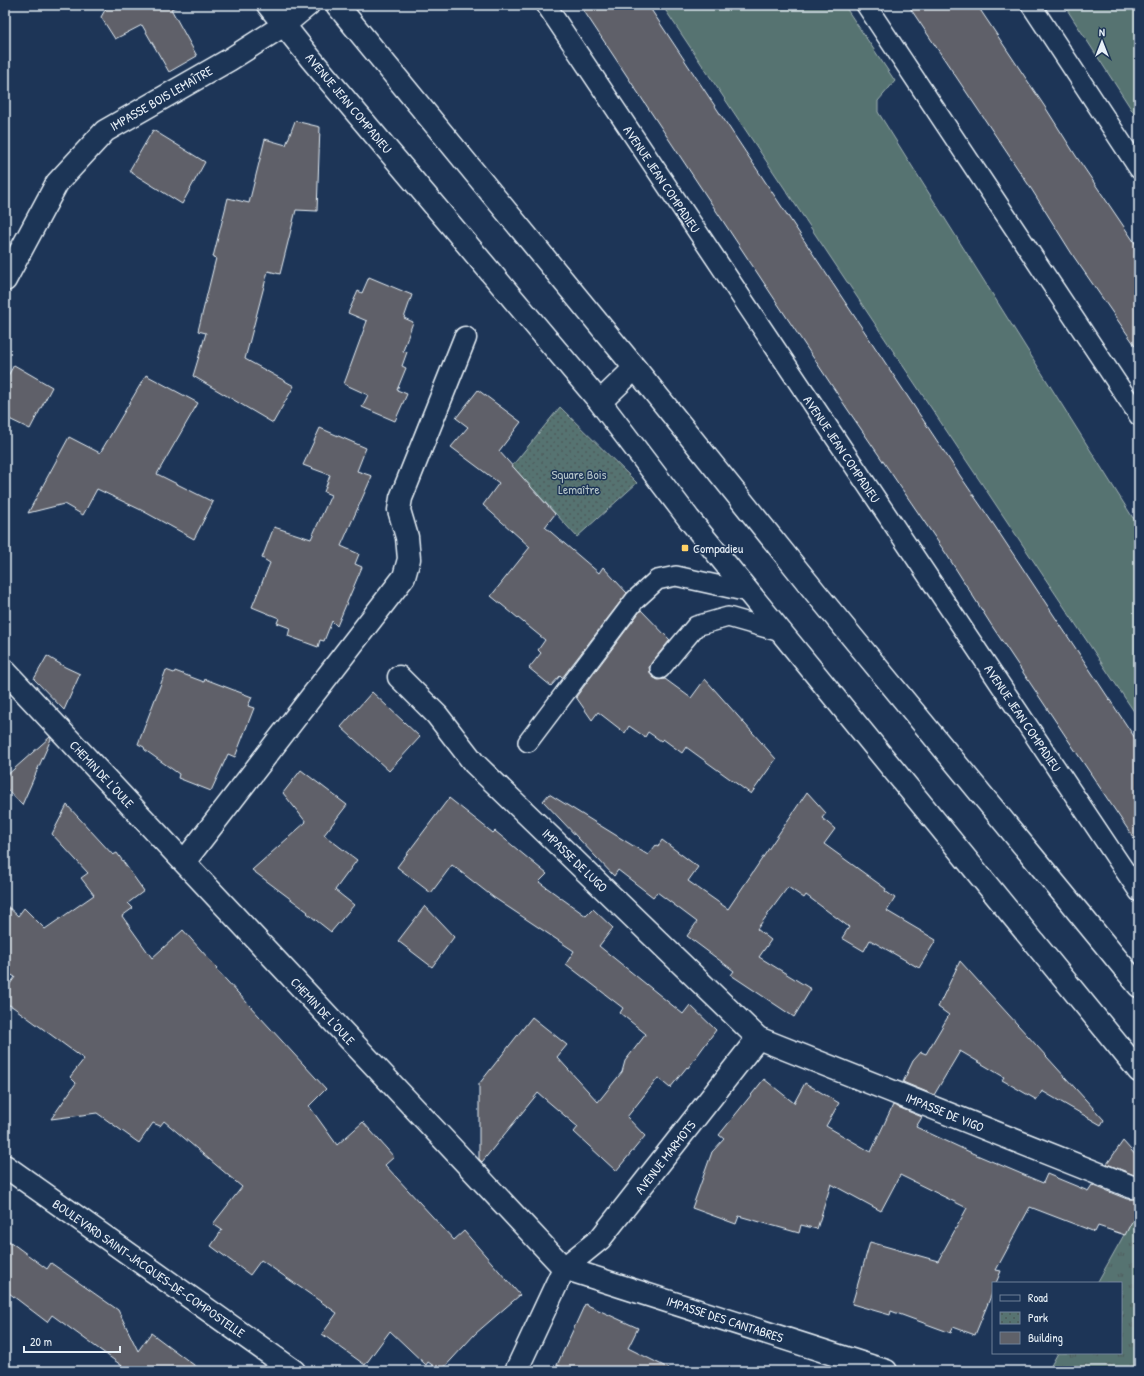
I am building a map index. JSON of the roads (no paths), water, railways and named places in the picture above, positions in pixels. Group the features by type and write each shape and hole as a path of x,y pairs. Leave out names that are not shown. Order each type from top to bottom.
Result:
{"street":[{"name":"AVENUE JEAN COMPADIEU","path":"268,5 600,402 689,519 1139,1071"},
{"name":"IMPASSE BOIS LEMAÎTRE","path":"5,280 57,183 105,131 229,60 284,25 308,5"},
{"path":"337,5 635,368 811,587 1139,986"},
{"path":"184,862 404,577 409,559 407,537 399,510 401,498 465,338"},
{"path":"600,402 635,368"},
{"name":"CHEMIN DE L'OULE","path":"5,671 564,1268"},
{"name":"IMPASSE DE LUGO","path":"399,677 437,715 474,763 758,1038"},
{"name":"IMPASSE DE VIGO","path":"758,1038 1132,1187"},
{"name":"AVENUE MARMOTS","path":"564,1268 600,1239 758,1038"},
{"name":"BOULEVARD SAINT-JACQUES-DE-COMPOSTELLE","path":"5,1166 294,1371"},
{"path":"516,1371 564,1268"},
{"name":"IMPASSE DES CANTABRES","path":"564,1268 886,1371"}],"lane":[{"name":"AVENUE JEAN COMPADIEU","path":"546,5 1139,892"},
{"path":"866,5 1139,416"},
{"path":"1031,5 1139,169"},
{"path":"528,742 635,600 657,580 676,576 748,592"},
{"path":"660,669 696,626 728,617 781,632"}],"place":[{"name":"Compadieu","path":"685,548"}],"park label":[{"name":"Square Bois Lemaître","path":"579,482"}]}
